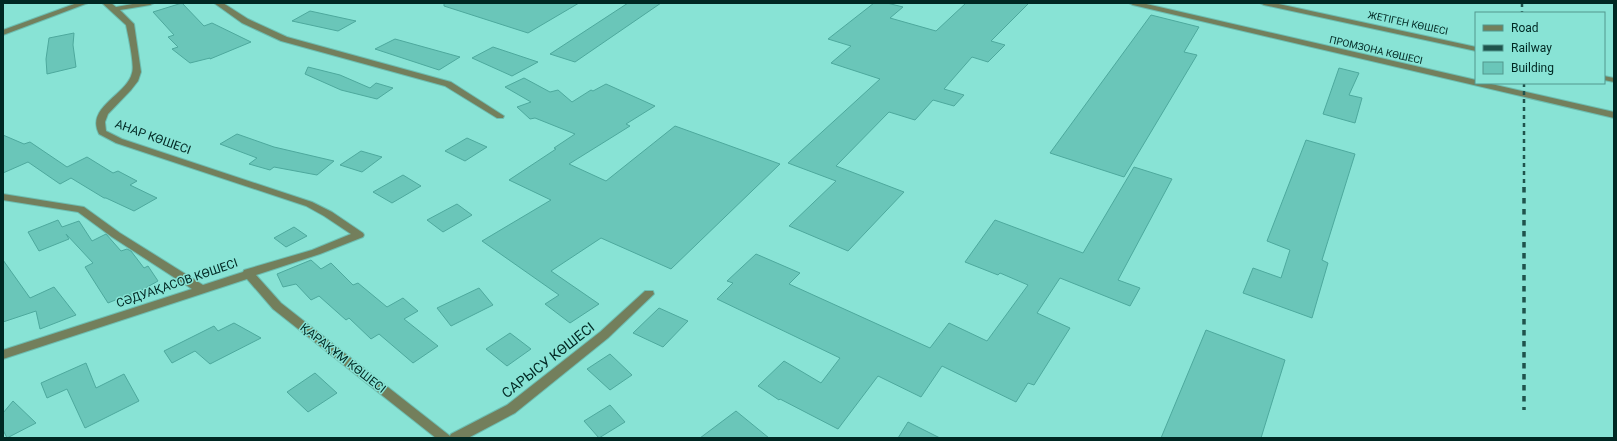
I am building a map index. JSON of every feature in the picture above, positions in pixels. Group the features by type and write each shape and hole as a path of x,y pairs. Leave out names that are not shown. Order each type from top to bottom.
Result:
{"street":[{"path":"3,33 84,3"},
{"path":"106,3 115,9 150,3"},
{"path":"218,3 244,21 284,39 448,84 500,116"},
{"name":"ПРОМЗОНА КӨШЕСІ","path":"1133,3 1475,83"},
{"name":"ЖЕТІГЕН КӨШЕСІ","path":"1264,3 1475,50"},
{"name":"АНАР КӨШЕСІ","path":"115,9 130,24 137,72 135,80 129,88 103,112 100,123 102,132 119,141 308,204 328,214 359,235"},
{"path":"3,27 11,30"},
{"name":"ПРОМЗОНА КӨШЕСІ","path":"1478,84 1614,116"},
{"path":"3,197 81,209 116,236 202,290"},
{"name":"СӘДУАҚАСОВ КӨШЕСІ","path":"3,355 202,290 248,273 316,252 359,235"},
{"name":"ҚАРАҚҰМ КӨШЕСІ","path":"248,273 277,306 444,438"},
{"name":"САРЫСУ КӨШЕСІ","path":"456,438 511,409 604,336 649,294"}],"building":[{"path":"182,3 204,26 212,23 251,42 210,59 190,63 172,49 178,47 168,37 174,35 153,12"},
{"path":"444,3 579,3 528,33 444,6"},
{"path":"628,3 661,3 575,62 550,54"},
{"path":"874,3 887,3 903,7 890,18 936,31 966,3 1029,3 991,41 1005,45 988,62 972,57 944,89 964,95 954,106 933,100 915,120 889,112 836,166 904,192 848,251 789,226 836,181 788,163 880,79 831,63 851,46 828,39"},
{"path":"310,11 356,21 338,31 292,21"},
{"path":"1151,15 1199,27 1184,52 1197,55 1124,177 1050,153"},
{"path":"74,33 73,45 76,67 47,74 46,59 49,38"},
{"path":"395,39 460,57 439,70 375,49"},
{"path":"493,47 538,62 512,76 472,58"},
{"path":"308,67 340,75 370,88 376,83 393,88 377,99 341,90 305,74"},
{"path":"1339,68 1359,73 1349,95 1362,98 1355,123 1323,114"},
{"path":"524,78 550,92 558,90 572,102 591,90 593,91 606,84 655,106 626,124 630,126 569,164 606,181 675,126 780,164 671,269 601,238 551,271 599,304 570,323 545,304 559,295 482,241 551,200 509,180 556,149 554,148 575,134 535,118 530,119 517,107 531,102 505,87"},
{"path":"237,134 274,147 334,161 317,175 274,167 270,170 249,164 257,158 220,144"},
{"path":"3,135 24,144 30,142 67,167 87,157 113,173 118,171 137,181 130,185 157,198 134,211 104,198 71,178 60,184 28,162 3,173"},
{"path":"467,138 487,147 465,161 445,151"},
{"path":"1306,140 1355,154 1322,260 1328,263 1312,318 1243,293 1253,268 1281,278 1290,250 1267,241"},
{"path":"361,151 382,157 362,172 340,165"},
{"path":"1134,167 1172,179 1118,280 1140,288 1130,306 1060,278 1037,313 1070,328 1034,385 1028,383 1016,402 942,366 921,397 878,376 838,429 780,399 779,400 758,386 784,361 821,383 840,358 717,299 733,283 727,281 756,254 800,273 789,284 930,348 949,323 987,341 1028,285 1000,273 998,275 965,262 995,220 1083,253"},
{"path":"403,175 421,186 392,203 373,192"},
{"path":"457,204 472,215 443,232 427,220"},
{"path":"58,220 62,227 79,221 92,241 106,234 121,251 127,249 131,251 144,268 148,266 158,281 131,296 130,294 108,303 85,267 93,263 66,234 69,239 39,251 28,232"},
{"path":"294,227 307,236 286,247 274,238"},
{"path":"3,260 30,298 54,287 76,315 40,329 36,311 3,322"},
{"path":"311,260 321,269 331,263 353,285 358,283 387,307 403,298 418,311 404,319 438,346 413,363 379,334 371,339 349,318 346,320 319,296 311,300 296,284 283,287 277,274"},
{"path":"479,288 493,305 451,326 437,308"},
{"path":"659,308 688,321 663,347 633,333"},
{"path":"234,323 261,338 210,364 195,351 172,363 164,351 214,326 218,331"},
{"path":"1206,330 1285,360 1261,438 1161,438"},
{"path":"510,333 531,349 507,366 486,349"},
{"path":"610,354 632,375 610,390 587,369"},
{"path":"86,363 96,388 124,374 139,401 85,428 67,389 47,398 41,383"},
{"path":"315,373 337,393 308,412 287,392"},
{"path":"13,401 36,423 7,438 3,430 3,413"},
{"path":"610,405 625,422 599,438 584,421"},
{"path":"736,411 769,438 700,438"},
{"path":"908,422 940,438 898,438"}],"railway":[{"path":"1522,3 1522,12"},
{"path":"1524,84 1524,410"}]}
